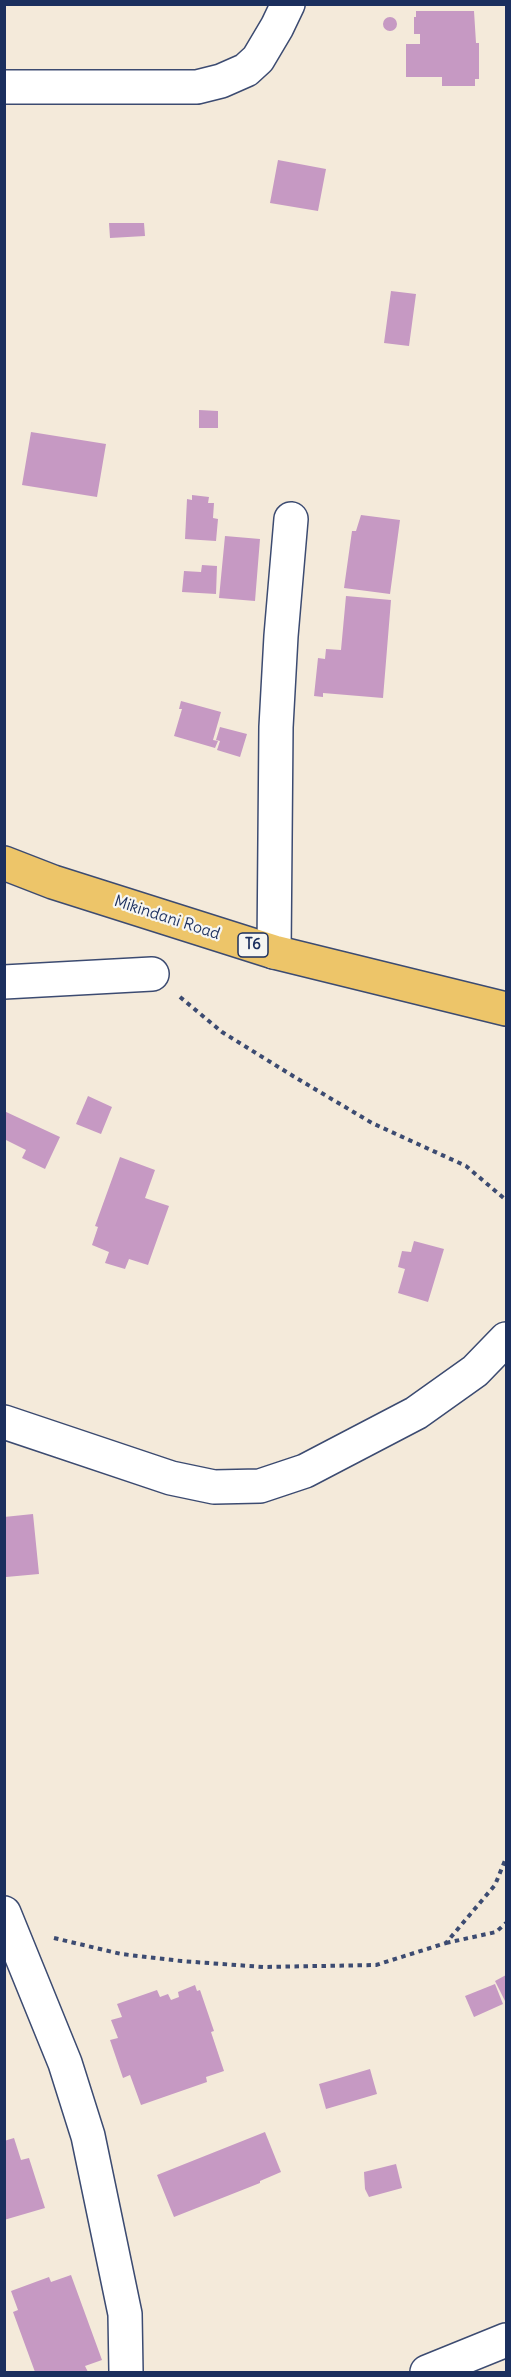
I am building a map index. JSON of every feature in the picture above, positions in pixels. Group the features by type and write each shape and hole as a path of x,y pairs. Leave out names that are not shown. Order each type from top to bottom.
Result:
{"highway":[{"name":"Mikindani Road","path":"4,863 53,882 274,952 507,1009"}],"street":[{"path":"5,90 197,87 221,81 246,70 258,59 278,27 282,6"},
{"path":"274,952 276,727 291,519"},
{"path":"4,982 152,974"},
{"path":"4,1422 171,1478 214,1487 260,1486 306,1471 416,1413 475,1371 507,1339"},
{"path":"7,1918 65,2063 88,2136 125,2314 126,2373"},
{"path":"427,2373 507,2340"}],"path":[{"path":"152,974 222,1032 372,1123 466,1166 507,1200"},
{"path":"446,1943 495,1885 507,1858"},
{"path":"7,1918 55,1938 121,1954 263,1966 375,1965 446,1943 496,1932 507,1923"}],"building":[{"path":"416,11 474,11 476,43 479,43 479,79 475,79 475,86 442,86 442,77 406,77 406,44 420,44 420,34 414,34"},
{"path":"387,17 393,17 397,24 393,31 387,31 383,27 383,21"},
{"path":"278,160 326,169 318,211 270,203"},
{"path":"109,223 144,223 145,236 110,238"},
{"path":"391,291 416,294 409,346 384,343"},
{"path":"199,410 218,411 218,428 199,428"},
{"path":"31,432 106,444 97,497 22,485"},
{"path":"192,495 209,497 208,503 214,503 213,518 218,519 216,541 185,539 187,499 192,500"},
{"path":"361,515 400,520 390,594 344,588 352,531 356,531"},
{"path":"225,536 260,539 255,601 219,598"},
{"path":"202,565 217,566 216,594 182,592 184,571 201,572"},
{"path":"346,596 391,600 383,698 323,693 323,697 314,696 318,658 325,659 326,649 341,650"},
{"path":"181,701 221,712 213,740 218,741 215,748 174,736 182,709 179,709"},
{"path":"220,727 247,734 240,757 217,750 220,741 216,740"},
{"path":"88,1096 112,1107 101,1134 76,1124"},
{"path":"4,1111 60,1137 45,1169 22,1158 26,1150 4,1139"},
{"path":"120,1157 155,1170 145,1198 169,1206 148,1265 129,1259 125,1269 105,1263 109,1252 92,1245 98,1227 95,1226"},
{"path":"414,1241 444,1249 428,1302 398,1293 405,1269 398,1267 402,1251 411,1252"},
{"path":"33,1514 39,1574 6,1577 4,1517"},
{"path":"506,1975 506,2000 505,2001 495,1981"},
{"path":"495,1984 503,2004 474,2017 465,1996"},
{"path":"195,1985 197,1991 200,1990 214,2031 211,2032 224,2071 206,2077 207,2082 141,2105 130,2075 123,2078 110,2040 118,2038 111,2020 122,2017 117,2004 157,1990 160,1997 168,1994 171,2000 179,1997 178,1992"},
{"path":"370,2069 377,2094 326,2109 319,2084"},
{"path":"265,2132 281,2172 260,2183 174,2217 157,2175"},
{"path":"14,2138 21,2160 29,2158 45,2208 4,2220 4,2141"},
{"path":"396,2164 402,2188 369,2197 365,2189 364,2172"},
{"path":"71,2275 102,2360 85,2366 88,2372 35,2372 13,2312 18,2310 11,2291 49,2277 51,2282"}]}
